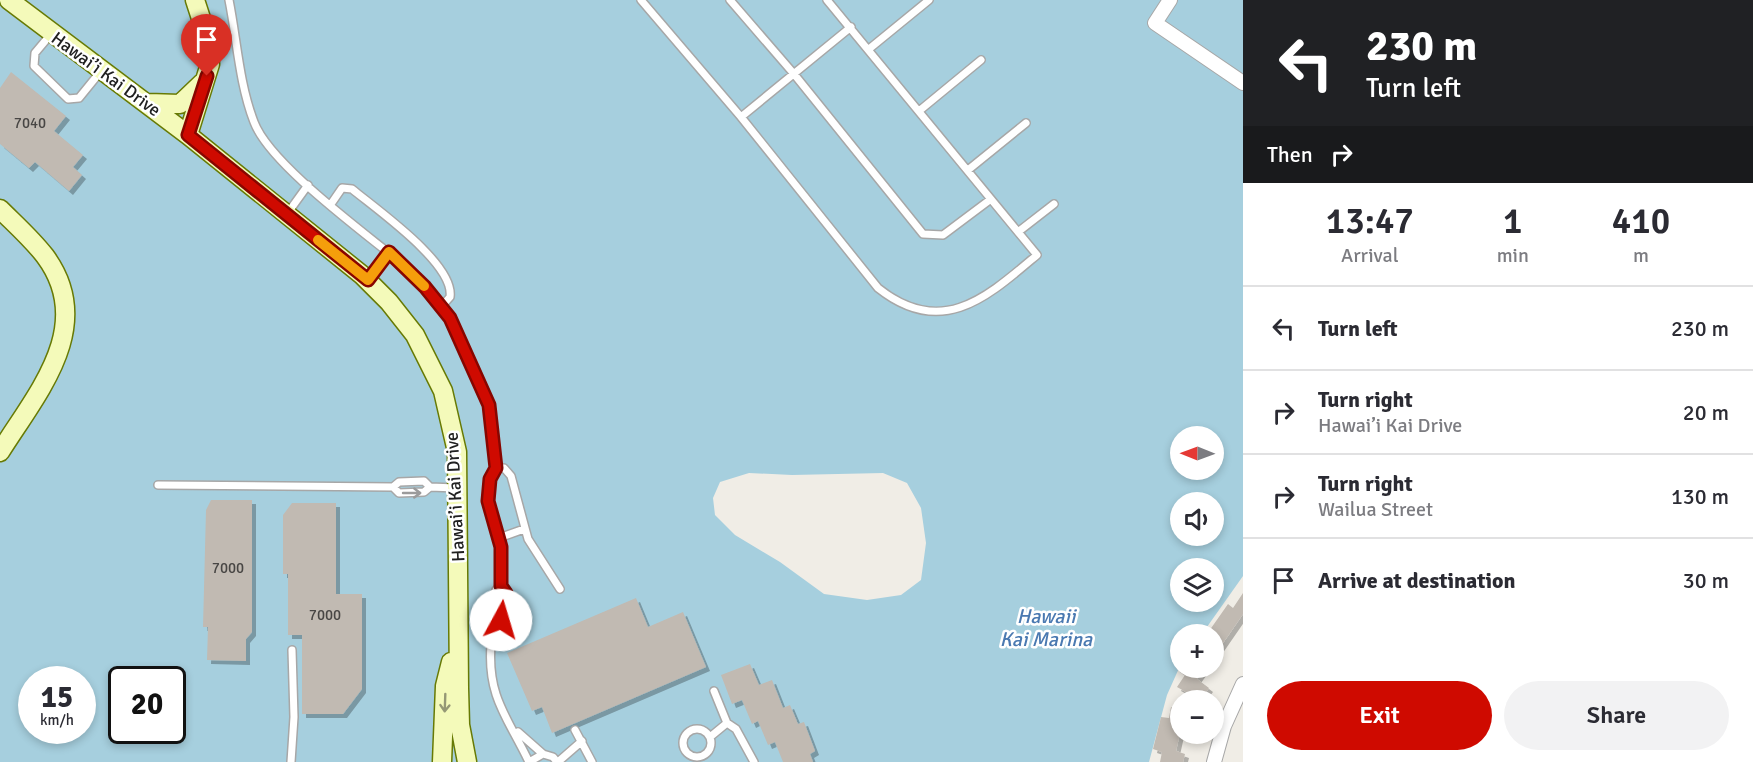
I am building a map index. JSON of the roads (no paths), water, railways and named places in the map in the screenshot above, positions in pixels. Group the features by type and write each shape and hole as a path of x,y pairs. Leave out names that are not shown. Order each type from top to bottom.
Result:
{"main road":[{"name":"Hawai’i Kai Drive","path":"9,0 51,34 147,103 368,280 403,318 435,371 454,431 458,488 460,725 467,762"},
{"path":"188,135 207,76 208,40 195,0"},
{"path":"147,103 180,105 195,93 207,76"},
{"path":"0,209 36,246 51,266 61,289 65,313 63,338 56,362 0,452"},
{"path":"442,762 446,687 459,625"}],"street":[{"path":"1170,0 1155,23 1243,83"},
{"path":"1215,762 1224,726 1243,684"}],"lane":[{"path":"229,0 244,87 254,124 273,153 412,273 441,307 450,318 489,405 496,468 490,479 488,501 499,538 501,586 506,593 501,620 495,625 490,657 490,680 495,698 514,729 529,762 543,754"},
{"path":"641,0 741,117 867,277 885,293 905,304 944,310 967,306 988,296 1037,255 827,0"},
{"path":"730,0 794,74 923,234 943,235 991,199"},
{"path":"868,49 929,0"},
{"path":"741,117 851,27"},
{"path":"51,34 36,53 34,66 68,99 79,98 102,69"},
{"path":"919,111 981,60"},
{"path":"968,170 1026,123"},
{"path":"287,214 308,185"},
{"path":"331,204 342,188 352,189 406,233 446,276 450,297 448,302 441,307"},
{"path":"1018,232 1054,204"},
{"path":"368,280 389,252"},
{"path":"496,468 504,468 511,476 528,540 560,589"},
{"path":"158,485 393,487 399,493 424,492 430,487 458,488"},
{"path":"499,538 524,529"},
{"path":"291,762 294,717 292,650"},
{"path":"714,691 727,723 736,729 754,762"},
{"path":"710,762 710,737 727,723"},
{"path":"514,729 543,754 553,757 558,762 582,741"},
{"path":"709,750 701,756 692,756 685,750 683,741 687,733 695,729 703,730 710,737"},
{"path":"575,730 592,762"}],"water":[{"name":"Hawaii Kai Marina","path":"0,0 1243,0 1243,576 1224,603 1224,558 1170,558 1170,612 1218,612 1209,624 1170,624 1170,678 1175,678 1167,695 1149,762 0,762","holes":["749,473 792,475 883,473 907,483 921,508 926,543 921,580 901,595 867,600 824,594 780,562 735,535 715,515 713,498 720,482"]}]}
